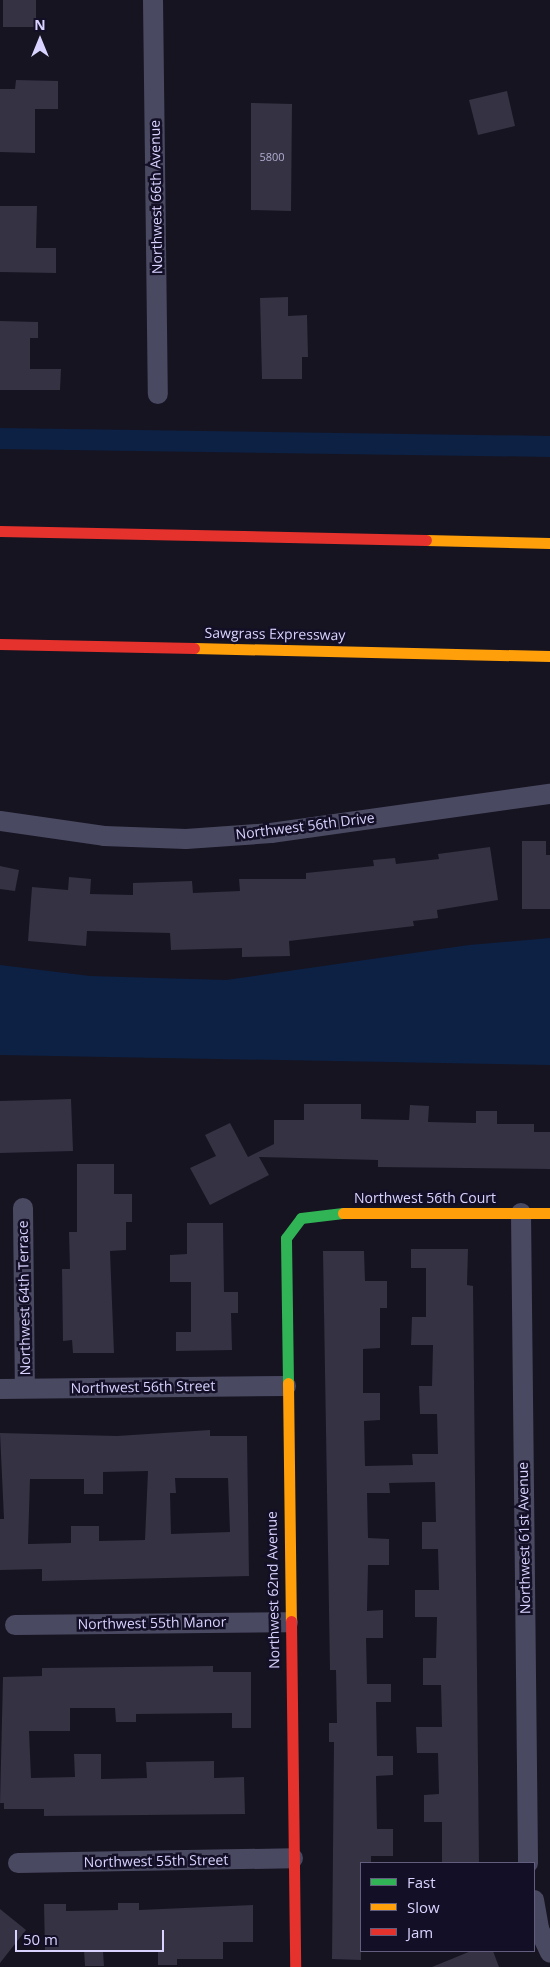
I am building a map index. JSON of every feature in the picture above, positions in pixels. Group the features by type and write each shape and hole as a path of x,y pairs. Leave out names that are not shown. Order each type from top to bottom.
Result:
{"main road":[{"path":"0,531 550,543"},
{"name":"Sawgrass Expressway","path":"0,644 550,656"},
{"name":"Northwest 56th Court","path":"301,1218 321,1213 550,1213"},
{"name":"Northwest 62nd Avenue","path":"294,1967 288,1622 286,1238 301,1218"}],"street":[{"name":"Northwest 66th Avenue","path":"153,0 158,394"},
{"name":"Northwest 56th Drive","path":"0,821 104,836 186,839 270,833 550,794"},
{"name":"Northwest 64th Terrace","path":"23,1208 25,1388"},
{"name":"Northwest 61st Avenue","path":"521,1213 528,1862"},
{"name":"Northwest 56th Street","path":"0,1388 286,1386"},
{"name":"Northwest 55th Manor","path":"15,1625 288,1622"},
{"name":"Northwest 55th Street","path":"18,1863 293,1858"},
{"path":"535,1906 539,1929 550,1953"}],"water":[{"path":"550,938 550,1065 0,1055 0,965 90,976 226,980 469,945"}],"building":[{"path":"3,0 36,0 36,27 3,27"},
{"path":"16,80 58,81 58,109 35,109 35,153 0,152 0,89 15,89"},
{"path":"507,91 515,126 478,135 469,100"},
{"path":"251,103 292,104 291,211 251,210"},
{"path":"0,206 37,206 36,248 56,248 56,273 0,272"},
{"path":"288,297 288,316 307,315 308,357 302,357 302,379 262,379 260,298"},
{"path":"0,321 38,322 38,338 30,338 30,369 61,369 60,390 0,390"},
{"path":"522,841 546,841 546,855 550,855 550,909 522,909"},
{"path":"490,847 498,900 437,910 438,918 413,921 414,926 289,941 290,956 242,957 242,948 171,950 170,933 87,931 86,946 28,941 32,887 68,890 69,877 91,879 90,894 133,895 133,883 192,881 193,893 240,891 239,879 306,879 306,873 374,866 373,860 395,858 396,864 439,859 438,854"},
{"path":"0,866 19,870 15,891 0,889"},
{"path":"71,1099 73,1151 0,1153 0,1101"},
{"path":"304,1104 361,1104 361,1119 409,1120 410,1105 429,1106 428,1122 476,1123 476,1111 497,1111 497,1124 534,1124 534,1132 550,1132 550,1169 378,1167 378,1160 259,1157 269,1175 210,1205 190,1168 216,1156 205,1135 230,1123 248,1157 274,1144 274,1120 304,1120"},
{"path":"77,1164 114,1164 114,1194 132,1194 132,1222 126,1222 126,1250 110,1251 114,1353 73,1353 72,1340 63,1341 62,1269 70,1269 69,1232 77,1232"},
{"path":"187,1223 223,1223 224,1292 238,1292 238,1313 231,1313 232,1350 176,1351 176,1332 191,1332 191,1282 170,1282 170,1255 187,1254"},
{"path":"411,1249 468,1249 467,1285 473,1286 479,1862 442,1862 442,1822 424,1822 424,1795 439,1794 438,1753 417,1753 416,1727 442,1727 441,1685 423,1685 423,1658 436,1658 437,1617 415,1617 415,1590 439,1590 438,1549 422,1549 422,1522 436,1522 435,1482 389,1483 390,1493 367,1493 368,1538 389,1539 389,1565 368,1565 367,1611 383,1610 383,1638 366,1638 367,1684 391,1684 391,1702 376,1702 377,1756 393,1756 393,1775 376,1776 377,1829 393,1829 393,1856 371,1856 371,1862 360,1862 361,1960 332,1959 334,1742 329,1742 329,1723 337,1723 336,1670 330,1670 323,1251 364,1251 365,1281 387,1281 387,1308 380,1308 380,1348 363,1349 363,1393 380,1393 380,1420 364,1421 365,1466 413,1465 412,1454 438,1454 437,1414 420,1414 419,1386 432,1386 433,1345 411,1345 412,1317 426,1317 426,1268 411,1268"},
{"path":"210,1430 210,1436 247,1436 249,1576 42,1581 42,1569 0,1570 0,1519 4,1519 0,1433 117,1436","holes":["148,1471 145,1540 99,1541 99,1526 71,1526 71,1543 28,1544 30,1479 84,1479 84,1494 103,1494 103,1472","175,1478 228,1478 230,1532 171,1534 170,1493 176,1493"]},
{"path":"213,1666 213,1672 251,1672 251,1728 232,1728 232,1713 136,1714 136,1722 116,1722 115,1708 70,1708 70,1731 29,1731 31,1778 75,1777 74,1754 101,1754 101,1779 147,1778 146,1762 214,1761 214,1778 244,1777 245,1814 44,1816 44,1809 4,1809 4,1803 0,1803 3,1677 42,1676 42,1668"},
{"path":"118,1903 139,1903 139,1910 253,1905 253,1942 223,1942 223,1959 177,1959 177,1965 158,1965 158,1950 103,1951 104,1966 85,1966 84,1950 45,1951 44,1904 66,1904 66,1911 118,1910"},
{"path":"0,1909 26,1930 0,1963"},
{"path":"469,1952 493,1952 499,1967 432,1967"}],"waterway":[{"path":"0,438 550,446"}],"traffic: fast":[{"path":"288,1383 286,1238 301,1218 343,1213"}],"traffic: slow":[{"path":"426,540 550,543"},
{"path":"194,648 550,656"},
{"path":"343,1213 550,1213"},
{"path":"288,1383 291,1621"}],"traffic: jam":[{"path":"0,531 426,540"},
{"path":"0,644 194,648"},
{"path":"291,1621 295,1967"}]}
